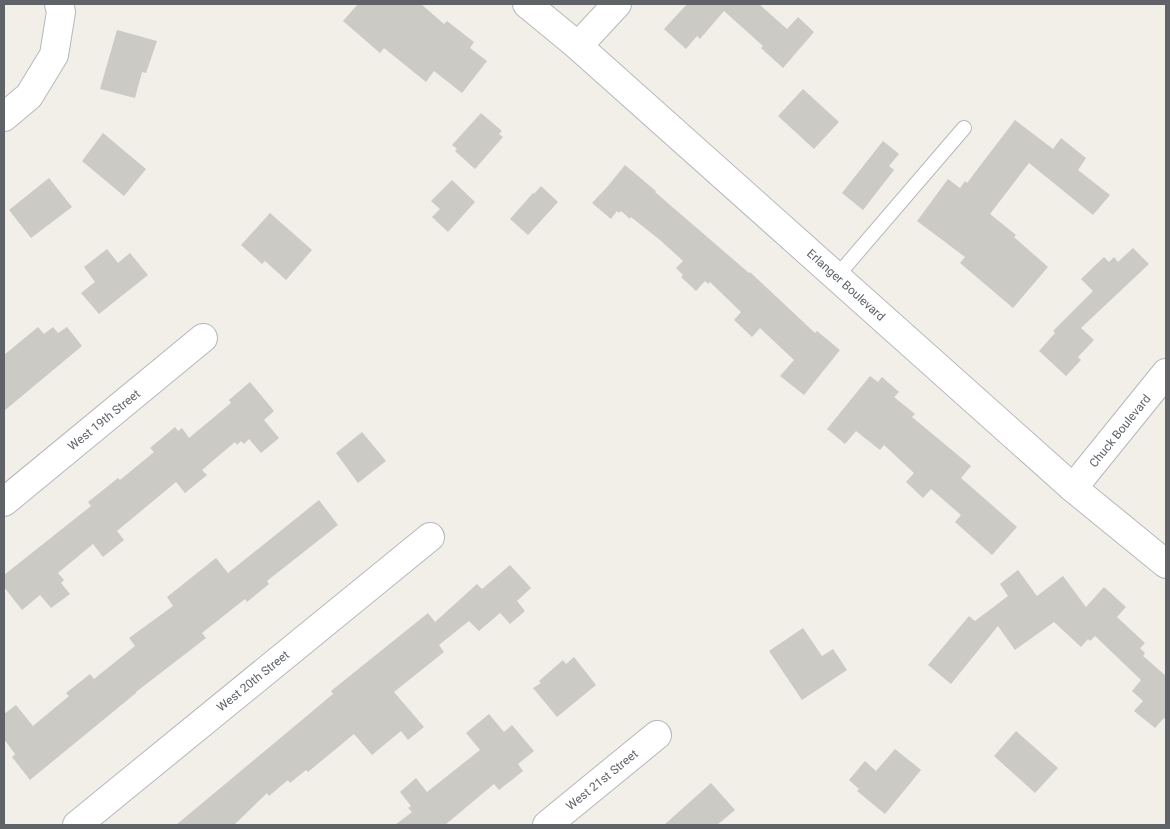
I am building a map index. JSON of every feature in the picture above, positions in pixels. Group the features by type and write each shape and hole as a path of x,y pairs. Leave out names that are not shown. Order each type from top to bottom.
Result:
{"street":[{"path":"4,117 29,96 54,55 61,12 59,4"},
{"name":"Erlanger Boulevard","path":"527,4 578,46 1073,488 1166,564"},
{"path":"578,46 617,4"},
{"name":"West 19th Street","path":"4,502 204,338"},
{"name":"Chuck Boulevard","path":"1073,488 1166,373"},
{"name":"West 20th Street","path":"77,825 430,537"},
{"name":"West 21st Street","path":"547,825 657,735"}],"lane":[{"path":"837,276 964,128"}],"building":[{"path":"358,4 421,4 444,24 447,21 474,42 470,48 487,61 462,93 434,71 426,82 384,48 380,53 343,21"},
{"path":"687,4 759,4 787,29 798,17 814,32 783,68 761,48 763,46 724,11 700,39 697,36 686,49 664,29"},
{"path":"117,30 157,41 146,73 142,72 135,98 100,89"},
{"path":"803,89 839,122 814,149 778,116"},
{"path":"481,113 502,131 499,134 503,137 475,169 455,151 457,149 452,145"},
{"path":"1015,120 1053,149 1061,138 1086,158 1078,170 1110,195 1093,215 1029,163 990,214 1016,235 1014,237 1048,267 1013,308 960,263 965,257 917,221 948,179 960,188 965,181 967,183"},
{"path":"103,133 146,169 124,196 82,161"},
{"path":"883,141 899,154 889,166 894,170 863,210 842,193"},
{"path":"625,165 750,272 815,333 817,331 840,350 804,395 780,376 794,360 760,328 752,337 734,320 741,312 710,282 708,284 705,281 696,291 681,277 683,275 676,268 683,261 660,240 621,211 619,213 617,211 611,219 592,203"},
{"path":"49,178 72,207 31,238 9,210"},
{"path":"452,180 475,202 448,232 432,217 440,209 431,201"},
{"path":"541,186 558,202 528,235 510,219"},
{"path":"270,213 312,250 286,280 265,261 262,264 241,245"},
{"path":"1133,248 1149,264 1081,328 1094,340 1078,357 1081,360 1066,376 1039,351 1055,333 1053,331 1093,291 1081,279 1104,257 1109,262 1114,257 1118,262"},
{"path":"107,249 118,263 130,253 148,275 99,314 81,293 95,282 84,267"},
{"path":"38,327 44,334 53,327 58,333 67,327 82,346 4,411 4,355"},
{"path":"870,376 878,382 882,377 899,392 894,397 915,414 912,417 971,466 961,478 1017,527 992,555 955,522 961,515 931,489 923,498 906,482 914,473 884,445 880,450 856,431 845,444 827,429"},
{"path":"250,382 274,411 264,420 279,438 261,453 249,439 244,444 241,441 237,445 235,442 202,470 207,475 185,493 176,482 117,531 124,540 103,557 93,544 58,573 64,580 61,583 70,594 51,608 40,595 22,610 4,587 4,575 91,506 88,502 118,478 120,480 154,452 150,448 175,427 178,431 182,428 189,438 231,403 229,400"},
{"path":"362,432 386,461 358,483 336,453"},
{"path":"319,500 338,525 267,581 269,584 247,602 245,599 202,633 206,638 136,692 30,780 12,757 15,754 4,739 4,714 16,705 33,726 69,696 66,693 90,674 94,679 135,646 129,638 173,606 167,597 216,558 228,573"},
{"path":"510,565 531,588 517,601 525,611 510,624 500,613 479,631 469,621 439,645 444,652 394,692 424,727 408,740 401,731 372,755 354,734 308,772 306,770 290,783 288,780 269,796 267,793 234,825 176,825 333,694 331,691 428,613 435,622 477,584 482,589"},
{"path":"1018,570 1037,596 1063,576 1086,607 1104,587 1126,607 1117,617 1145,643 1140,648 1145,653 1143,656 1165,675 1166,673 1166,720 1164,718 1155,728 1134,711 1143,701 1132,691 1141,680 1095,636 1090,641 1088,639 1081,647 1054,622 1015,650 998,626 951,684 928,665 969,616 975,621 1008,596 1000,584"},
{"path":"803,628 822,656 833,649 847,670 802,700 769,651"},
{"path":"574,657 596,685 557,717 533,688 541,683 539,681 563,660 566,664"},
{"path":"489,714 504,732 512,725 534,751 518,764 523,771 499,790 494,784 445,825 395,825 412,812 408,808 411,806 400,792 416,778 427,792 480,750 466,733"},
{"path":"1016,731 1058,768 1035,793 994,756"},
{"path":"895,749 921,770 885,814 857,791 859,789 849,780 865,761 876,771"},
{"path":"711,783 735,810 717,825 664,825"}]}
